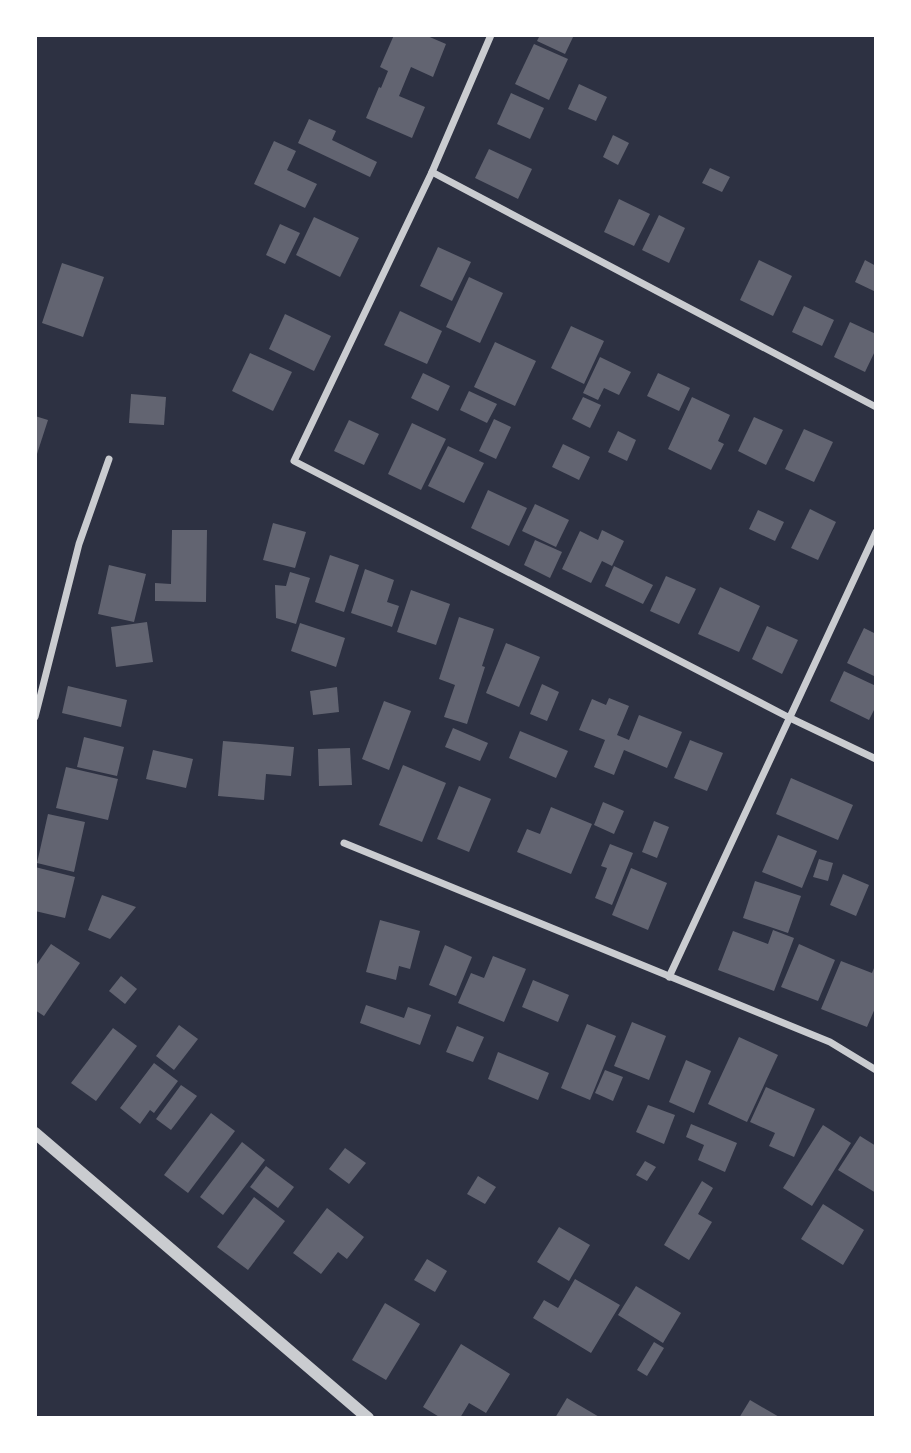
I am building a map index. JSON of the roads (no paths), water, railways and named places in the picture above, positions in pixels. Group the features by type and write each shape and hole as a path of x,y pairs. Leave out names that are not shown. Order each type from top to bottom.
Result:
{"street":[{"path":"491,35 432,173 294,461 788,717 876,759"},
{"path":"432,173 876,407"},
{"path":"35,717 79,544 109,459"},
{"path":"669,977 876,532"},
{"path":"344,843 830,1042 876,1070"},
{"path":"35,1133 368,1418"}]}
